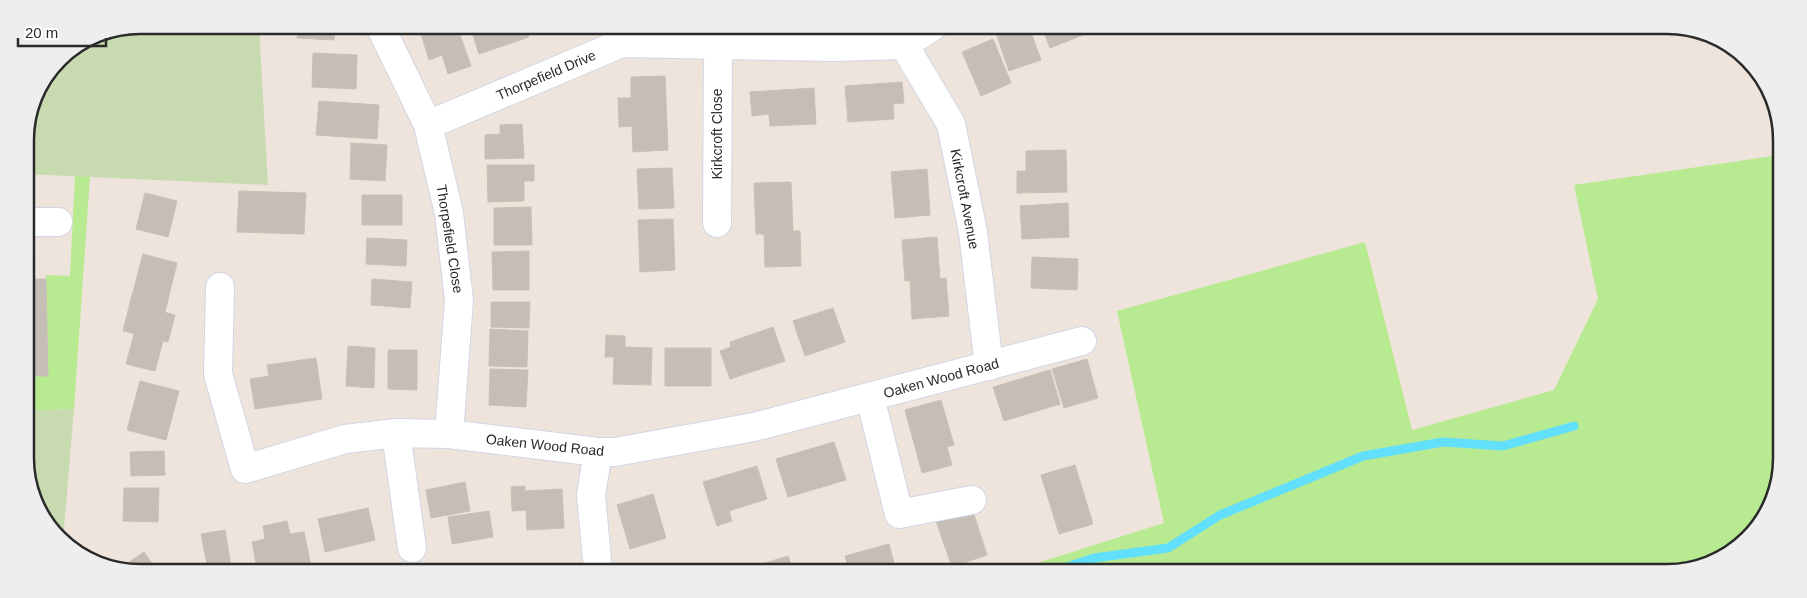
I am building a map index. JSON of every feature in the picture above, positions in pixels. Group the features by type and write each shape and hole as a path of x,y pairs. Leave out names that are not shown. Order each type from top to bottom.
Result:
{"street":[{"name":"Thorpefield Close","path":"384,34 428,125 449,213 459,300 449,434"},
{"path":"904,45 921,34"},
{"name":"Thorpefield Drive","path":"428,125 622,43 834,47 904,45"},
{"name":"Kirkcroft Close","path":"717,223 718,45"},
{"name":"Kirkcroft Avenue","path":"904,45 951,124 973,232 989,366"},
{"path":"34,222 58,222"},
{"name":"Oaken Wood Road","path":"220,287 218,374 244,469 346,439 396,433 449,434 598,452 615,452 754,427 1082,341"},
{"path":"870,397 899,514 972,500"},
{"path":"396,433 412,548"},
{"path":"597,564 591,495 598,452"}],"green space":[{"path":"140,34 260,34 268,185 34,174 34,133 37,112 52,81 70,60 93,45 112,37"},
{"path":"1773,156 1772,472 1770,486 1762,505 1747,528 1732,542 1701,559 1674,564 1034,564 1164,523 1117,311 1365,242 1412,430 1554,390 1598,299 1574,185"},
{"path":"75,176 90,177 74,409 34,411 34,376 48,376 46,275 70,276"},
{"path":"74,409 64,532 52,517 39,492 34,465 34,411"}],"building":[{"path":"297,34 334,34 334,40 297,38"},
{"path":"421,34 460,34 471,66 448,74 442,55 429,60"},
{"path":"473,34 528,34 529,37 479,54"},
{"path":"996,34 1032,34 1041,60 1009,71"},
{"path":"1045,34 1085,34 1050,48"},
{"path":"993,39 1011,83 981,96 962,52"},
{"path":"313,53 357,55 356,89 312,87"},
{"path":"665,76 668,150 633,152 632,126 619,127 618,98 631,98 631,77"},
{"path":"902,82 904,103 893,104 894,119 848,122 845,86"},
{"path":"814,88 816,124 770,126 769,114 752,116 750,92"},
{"path":"319,101 379,105 377,139 316,135"},
{"path":"522,124 524,158 485,159 485,135 500,134 500,125"},
{"path":"351,143 387,145 385,181 350,179"},
{"path":"1066,150 1067,192 1017,193 1017,171 1026,171 1026,151"},
{"path":"487,165 534,165 534,181 524,181 524,201 488,202"},
{"path":"672,168 674,208 639,209 637,169"},
{"path":"927,169 930,215 895,218 891,172"},
{"path":"791,182 793,231 800,231 801,266 765,267 764,234 756,234 754,183"},
{"path":"239,191 306,193 304,234 237,232"},
{"path":"145,193 177,201 168,237 136,229"},
{"path":"362,195 402,195 402,225 362,225"},
{"path":"1068,203 1069,237 1022,239 1020,206"},
{"path":"531,207 532,245 494,245 494,208"},
{"path":"673,219 675,270 640,272 638,220"},
{"path":"937,237 940,279 905,281 902,240"},
{"path":"367,238 407,240 406,266 366,264"},
{"path":"529,251 529,290 493,290 492,252"},
{"path":"143,254 177,263 165,312 130,303"},
{"path":"1032,257 1078,259 1077,290 1031,288"},
{"path":"946,278 949,316 912,319 910,281"},
{"path":"34,279 46,279 48,376 34,376"},
{"path":"372,279 412,282 410,308 371,305"},
{"path":"491,302 530,302 529,328 491,327"},
{"path":"130,303 175,315 168,342 123,331"},
{"path":"833,308 845,342 805,356 793,321"},
{"path":"773,327 785,361 730,379 720,351 731,347 730,342"},
{"path":"490,329 528,331 527,367 489,366"},
{"path":"134,334 163,341 155,371 126,364"},
{"path":"606,335 625,336 625,347 652,348 651,385 613,384 614,357 605,357"},
{"path":"348,346 375,348 374,388 346,386"},
{"path":"665,348 711,348 711,386 665,386"},
{"path":"388,350 417,350 417,390 388,389"},
{"path":"316,358 322,399 255,409 250,379 269,376 267,365"},
{"path":"1087,359 1098,398 1064,408 1052,369"},
{"path":"490,369 528,370 526,407 489,405"},
{"path":"1050,370 1060,404 1004,421 993,387"},
{"path":"140,381 179,391 166,440 127,430"},
{"path":"941,400 954,445 947,447 952,465 922,473 905,410"},
{"path":"834,442 846,480 788,497 776,459"},
{"path":"164,451 165,475 131,476 130,452"},
{"path":"1075,465 1093,524 1059,534 1041,475"},
{"path":"757,466 767,499 729,511 732,521 717,526 703,482"},
{"path":"465,482 470,511 431,518 426,490"},
{"path":"525,486 525,491 562,489 564,528 527,530 526,510 512,511 511,487"},
{"path":"124,488 159,488 158,522 123,521"},
{"path":"653,494 666,538 630,549 617,505"},
{"path":"971,505 987,555 961,564 951,564 935,518"},
{"path":"368,508 375,540 325,552 318,519"},
{"path":"489,511 493,537 452,544 448,517"},
{"path":"287,521 290,534 304,532 311,564 256,564 252,542 265,539 263,526"},
{"path":"225,530 231,564 207,564 201,534"},
{"path":"889,544 894,564 847,564 845,556"},
{"path":"144,552 152,564 140,564 128,563"},
{"path":"788,556 791,564 762,564"}],"waterway":[{"path":"1076,564 1094,558 1168,548 1220,515 1363,456 1443,442 1503,446 1574,426"}]}
